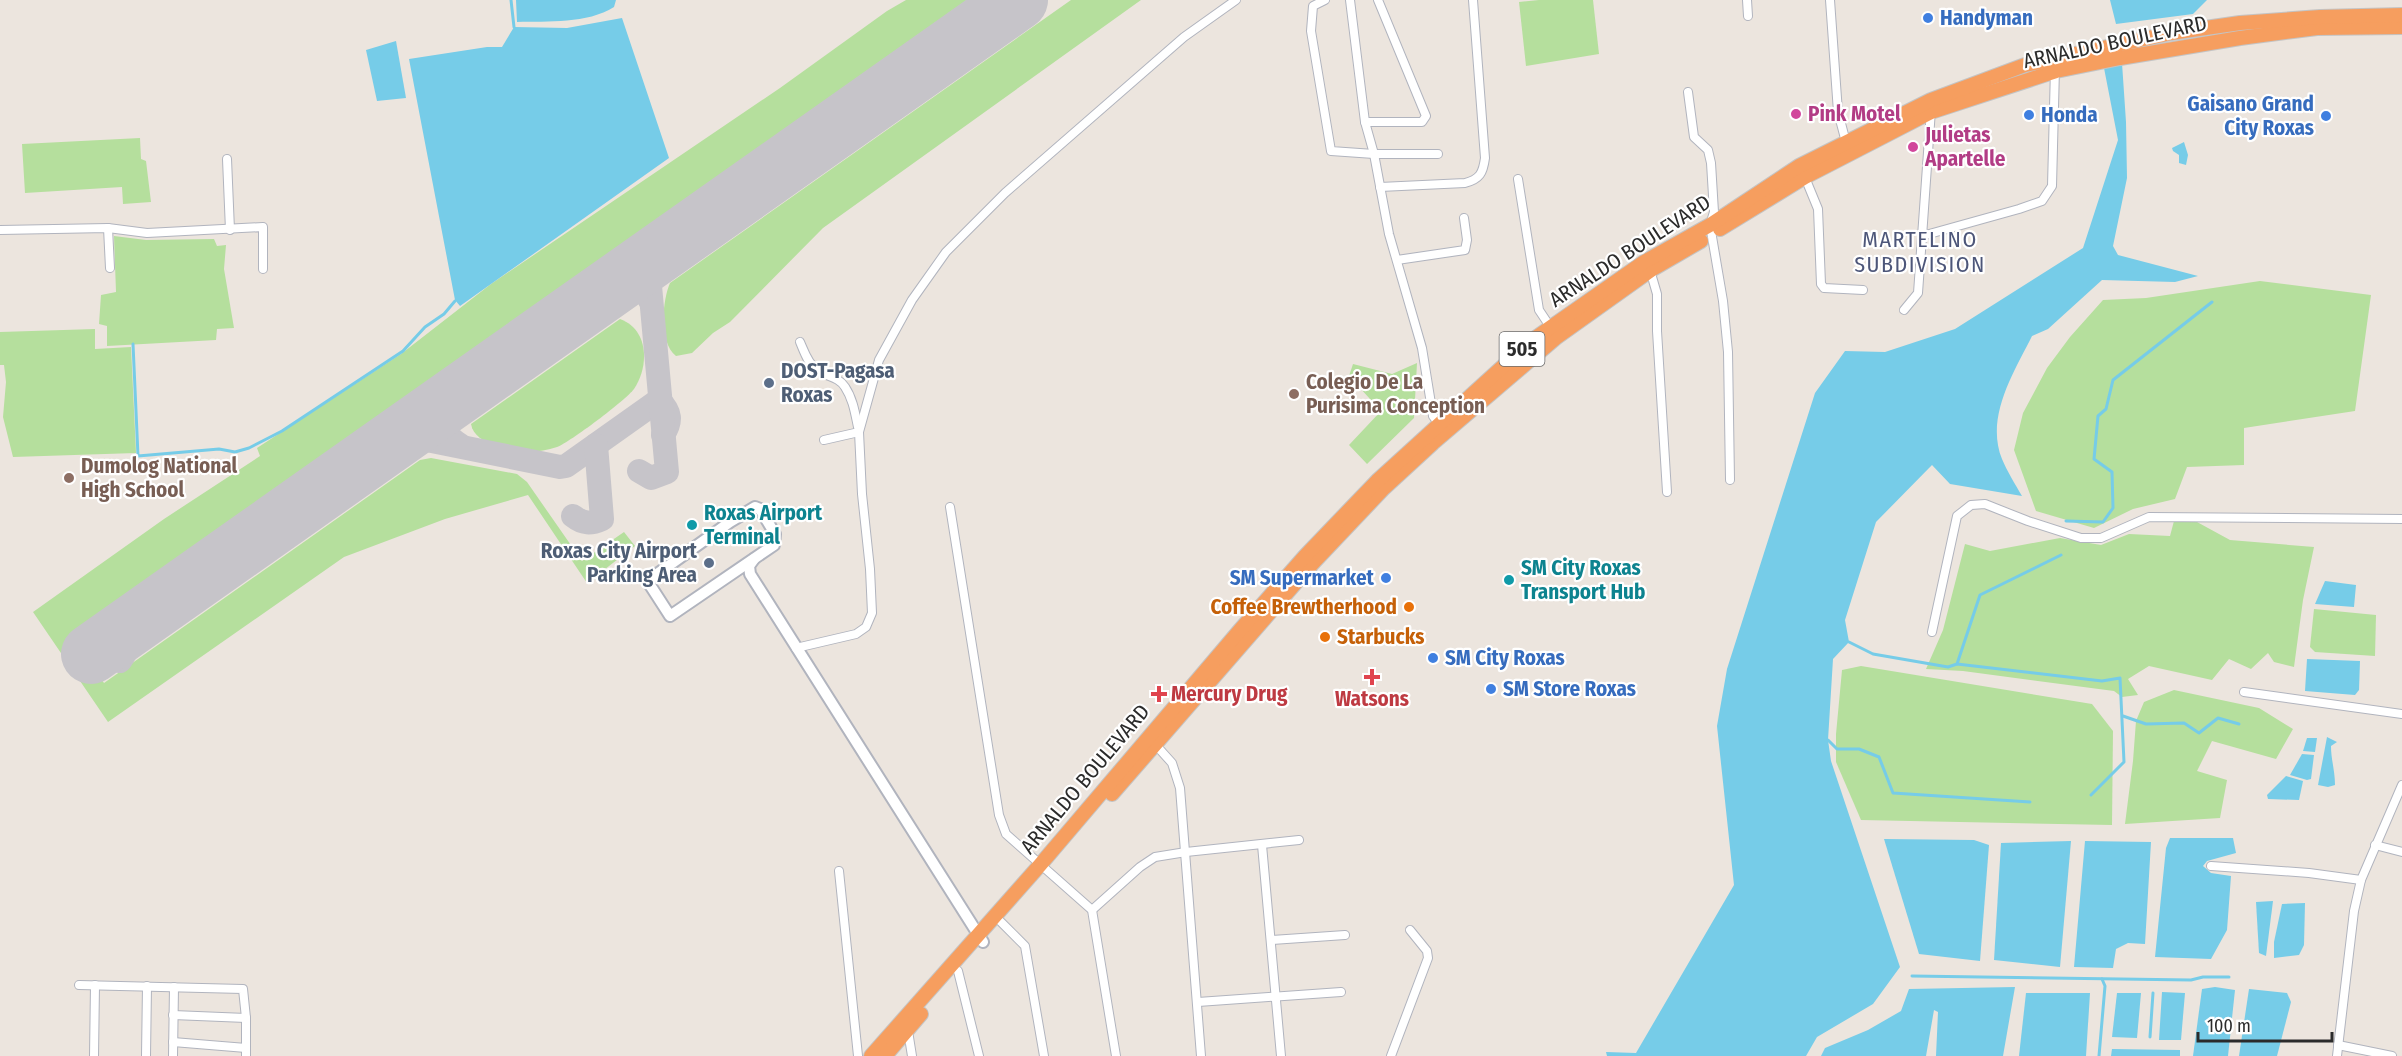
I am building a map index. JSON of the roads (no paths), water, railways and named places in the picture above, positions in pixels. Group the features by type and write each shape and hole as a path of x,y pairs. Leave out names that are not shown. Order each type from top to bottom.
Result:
{"highway":[{"name":"ARNALDO BOULEVARD","path":"885,1056 908,1029 921,1007 1309,560 1384,488 1430,439 1554,332 1648,266 1712,230 1802,172 1931,106 2055,64 2171,33 2240,23 2320,17 2402,15"},
{"name":"ARNALDO BOULEVARD","path":"2055,64 2120,58 2317,28 2402,27"},
{"name":"ARNALDO BOULEVARD","path":"1430,439 1439,424 1531,341 1554,332"},
{"name":"ARNALDO BOULEVARD","path":"871,1056 958,971 981,939 1001,922 1043,868"}],"street":[{"path":"859,432 879,360 912,300 946,252 1005,193 1061,142 1184,37 1236,0"},
{"path":"1325,0 1313,6 1311,31 1331,151 1438,154"},
{"path":"1350,0 1365,122 1374,154 1389,234 1422,348 1433,416 1439,424"},
{"path":"1365,122 1422,122 1426,116 1378,0"},
{"path":"1380,187 1465,183 1476,180 1484,172 1485,158 1473,0"},
{"path":"1748,0 1748,16"},
{"path":"1830,0 1838,112 1848,148"},
{"path":"1922,236 2042,201 2052,186 2055,64"},
{"path":"1688,92 1694,137 1708,150 1711,163 1714,212 1712,230 1728,352 1731,480"},
{"path":"1904,310 1918,293 1931,106"},
{"path":"227,159 230,230"},
{"path":"1802,172 1818,209 1821,284 1824,288 1863,290"},
{"path":"1518,179 1539,310 1554,332"},
{"path":"1397,260 1465,250 1467,240 1464,218"},
{"path":"0,230 108,228 147,234 263,227 263,269"},
{"path":"108,228 110,268"},
{"path":"1648,266 1657,294 1657,331 1667,492"},
{"path":"796,648 856,634 866,627 872,613 859,432 854,405 844,385 832,376 818,371 809,362 800,342"},
{"path":"824,440 859,432"},
{"path":"1932,632 1957,516 1971,505 1985,504 2081,538 2101,538 2150,517 2402,519"},
{"path":"755,507 760,509 773,530 775,540 774,545 754,559 672,616 668,614 649,582 650,579 730,522 755,507"},
{"path":"950,507 999,815 1006,834 1092,910 1116,1056"},
{"path":"754,559 749,566 750,574 981,939"},
{"path":"735,572 750,574"},
{"path":"2244,692 2402,714"},
{"path":"1152,741 1172,763 1180,788 1201,1056"},
{"path":"2337,1056 2354,911 2361,880 2402,785"},
{"path":"1092,910 1140,867 1155,857 1299,840"},
{"path":"1262,844 1281,1056"},
{"path":"2375,844 2402,852"},
{"path":"2211,866 2309,873 2361,880"},
{"path":"839,871 858,1056"},
{"path":"1001,922 1025,946 1044,1056"},
{"path":"1391,1056 1428,958 1427,951 1410,930"},
{"path":"1272,940 1345,935"},
{"path":"958,971 979,1056"},
{"path":"79,985 243,989 246,1052 173,1042"},
{"path":"94,1056 95,986"},
{"path":"146,1056 147,986"},
{"path":"173,1056 174,987"},
{"path":"1198,1002 1341,992"},
{"path":"173,1015 246,1018"},
{"path":"908,1029 912,1056"},
{"path":"2338,1046 2392,1056"}],"water":[{"path":"516,0 616,0 614,7 580,19 517,22"},
{"path":"2110,0 2207,0 2193,14 2116,24"},
{"path":"622,18 669,158 460,306 455,300 409,59 487,47 502,47 514,27 567,28"},
{"path":"396,41 406,98 377,101 366,50"},
{"path":"2122,63 2127,178 2113,246 2118,255 2198,276 2175,282 2102,280 2048,329 2032,336 2004,395 1997,427 2002,459 2022,496 1950,484 1932,465 1876,522 1845,620 1849,642 1833,659 1828,740 1831,761 1900,967 1873,1004 1817,1037 1806,1056 1607,1056 1606,1052 1636,1053 1734,885 1717,726 1727,669 1815,393 1845,351 1885,352 1955,329 2083,248 2118,140 2104,68"},
{"path":"2184,142 2188,155 2186,165 2179,163 2179,155 2172,148"},
{"path":"2325,581 2356,585 2354,607 2315,604"},
{"path":"2307,659 2360,661 2359,690 2355,695 2305,691"},
{"path":"2327,737 2337,742 2331,746 2335,785 2328,787 2318,785"},
{"path":"2307,738 2317,738 2315,752 2303,751"},
{"path":"2302,754 2314,755 2311,779 2290,775"},
{"path":"2286,776 2303,781 2299,800 2268,799 2267,795"},
{"path":"2170,838 2233,838 2236,853 2207,861 2203,866 2211,873 2231,876 2227,930 2211,959 2155,957 2166,848"},
{"path":"1884,839 1974,840 1989,845 1980,961 1919,954"},
{"path":"2071,841 2060,967 1994,960 2001,843"},
{"path":"2085,841 2151,842 2145,944 2128,943 2116,949 2113,968 2074,967"},
{"path":"2273,901 2266,956 2259,953 2256,902"},
{"path":"2305,903 2304,945 2299,955 2274,958 2274,942 2282,904"},
{"path":"2015,987 2003,1056 1936,1056 1938,1012 1934,1010 1926,1056 1821,1056 1825,1048 1868,1030 1901,1011 1909,989"},
{"path":"2215,987 2235,990 2228,1056 2193,1056 2202,989"},
{"path":"2249,989 2287,993 2291,1002 2277,1056 2239,1056"},
{"path":"2162,992 2185,993 2181,1040 2159,1040"},
{"path":"2026,993 2090,993 2086,1056 2019,1056"},
{"path":"2117,993 2141,993 2137,1038 2112,1037"},
{"path":"2112,1049 2180,1050 2180,1056 2111,1056"}],"waterway":[{"path":"511,0 514,27"},
{"path":"133,344 138,456 219,449 235,452 249,448 282,431 403,351 425,327 444,314 455,301"},
{"path":"2066,521 2103,522 2113,508 2112,472 2094,459 2098,416 2106,409 2113,380 2212,302"},
{"path":"1849,642 1873,654 1948,667 1957,664 1980,595 2061,555"},
{"path":"1957,664 2102,681 2120,678 2124,762 2091,795"},
{"path":"2123,716 2146,724 2184,723 2199,733 2218,718 2239,724"},
{"path":"1828,740 1837,749 1859,749 1879,757 1893,793 2030,802"},
{"path":"1912,976 2191,980 2203,977 2229,977"},
{"path":"2099,1056 2105,986 2102,979"},
{"path":"2150,1037 2153,993"}],"place":[{"name":"Handyman","path":"1928,18"},
{"name":"Pink Motel","path":"1796,114"},
{"name":"Honda","path":"2029,115"},
{"name":"Gaisano Grand City Roxas","path":"2326,116"},
{"name":"Julietas Apartelle","path":"1913,147"},
{"name":"DOST-Pagasa Roxas","path":"769,383"},
{"name":"Colegio De La Purisima Conception","path":"1294,394"},
{"name":"Dumolog National High School","path":"69,478"},
{"name":"Roxas Airport Terminal","path":"692,525"},
{"name":"Roxas City Airport Parking Area","path":"709,563"},
{"name":"SM Supermarket","path":"1386,578"},
{"name":"SM City Roxas Transport Hub","path":"1509,580"},
{"name":"Coffee Brewtherhood","path":"1409,607"},
{"name":"Starbucks","path":"1325,637"},
{"name":"SM City Roxas","path":"1433,658"},
{"name":"Watsons","path":"1372,677"},
{"name":"SM Store Roxas","path":"1491,689"},
{"name":"Mercury Drug","path":"1159,694"}],"district":[{"name":"MARTELINO SUBDIVISION","path":"1920,252"}]}
